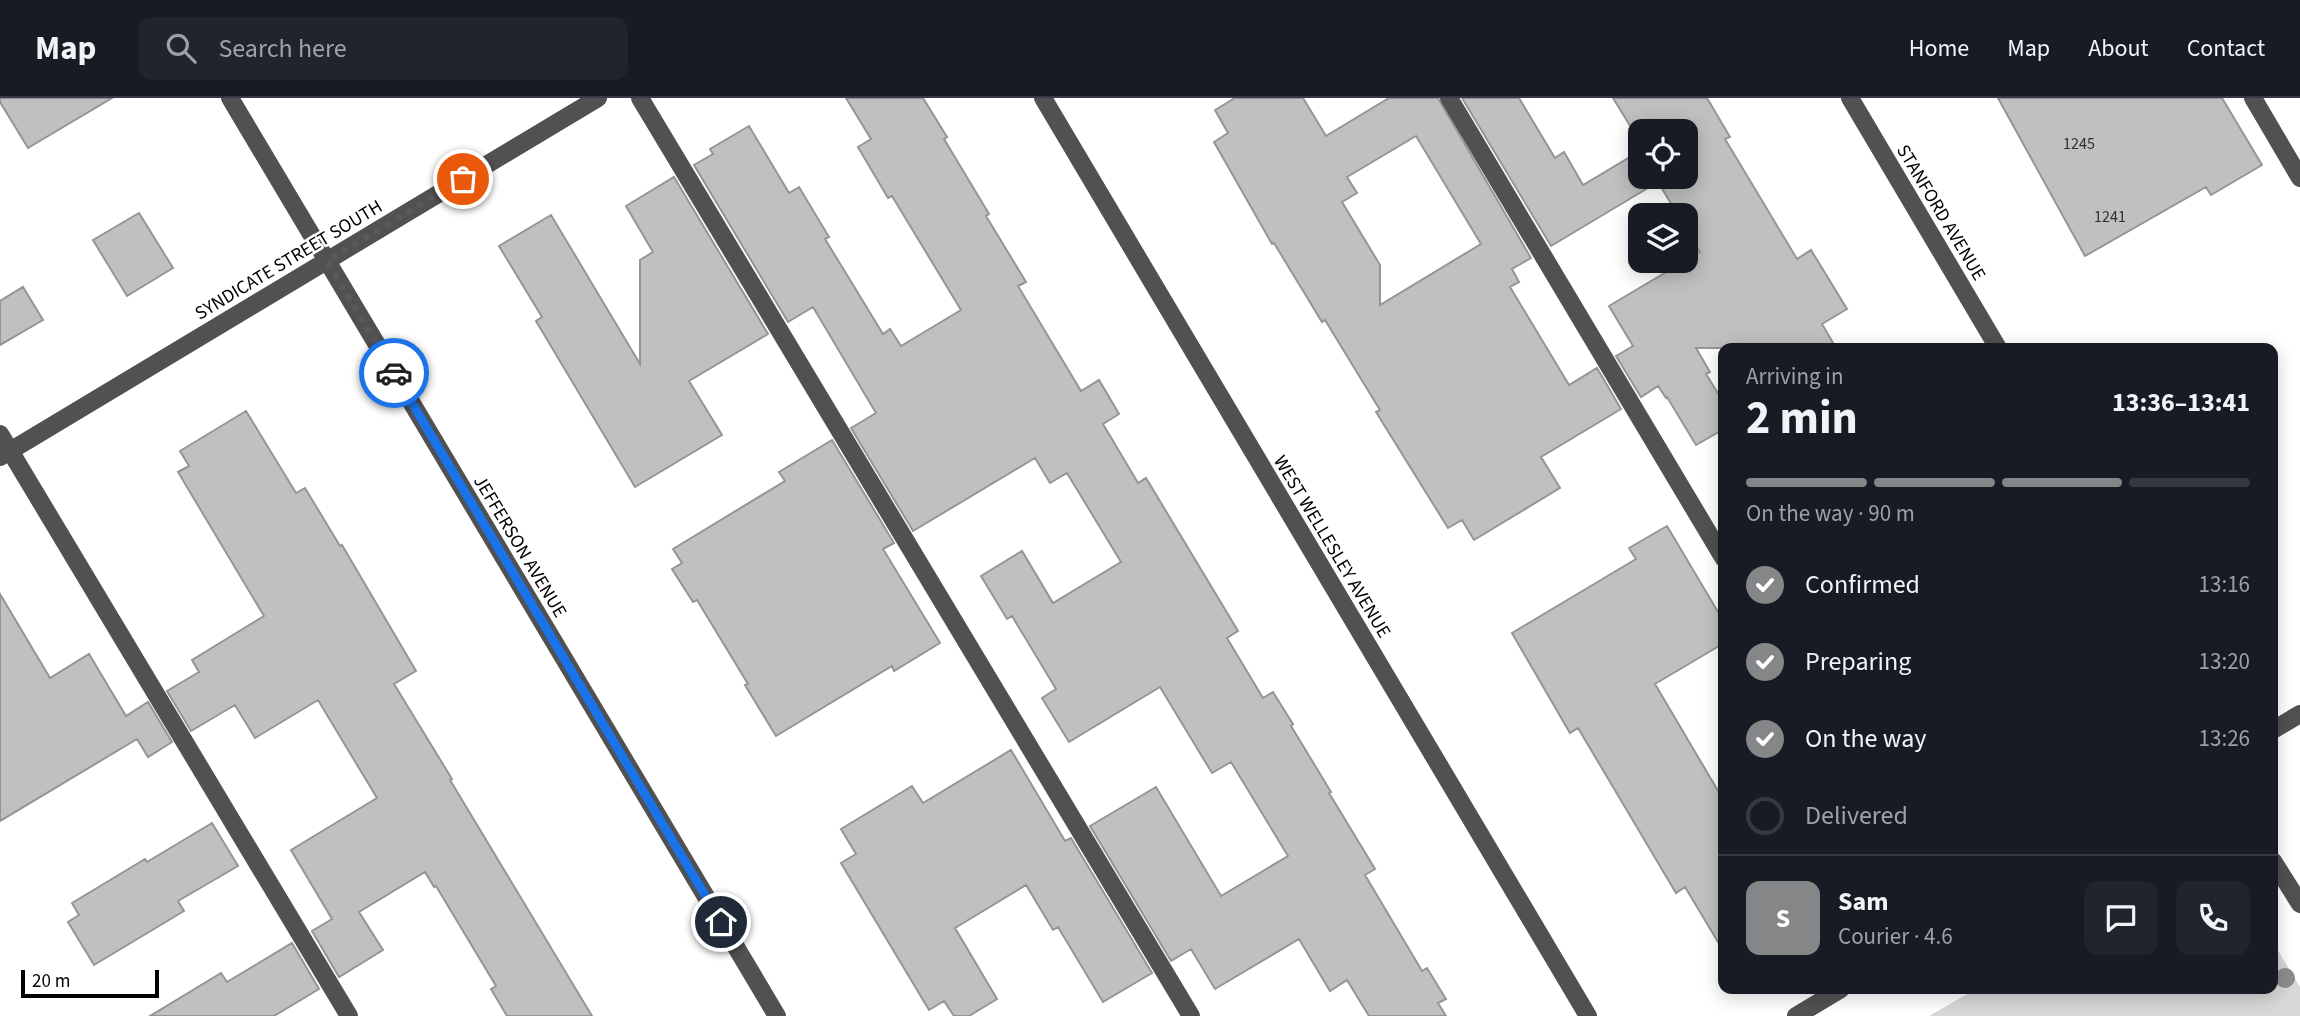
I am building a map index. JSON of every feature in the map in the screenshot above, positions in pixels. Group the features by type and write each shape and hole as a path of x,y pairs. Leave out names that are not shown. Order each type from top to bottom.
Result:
{"street":[{"name":"JEFFERSON AVENUE","path":"230,98 777,1016"},
{"name":"SYNDICATE STREET SOUTH","path":"5,454 598,98"},
{"path":"640,98 1191,1016"},
{"name":"WEST WELLESLEY AVENUE","path":"1043,98 1588,1016"},
{"path":"1449,98 1718,549"},
{"name":"STANFORD AVENUE","path":"1850,98 1995,343"},
{"path":"2253,98 2300,178"},
{"path":"0,434 5,454 349,1016"},
{"path":"2278,727 2300,714"},
{"path":"2278,869 2300,904"},
{"path":"1796,1016 1833,994"}],"shaded area":[{"path":"2278,950 2300,987 2300,1016 1929,1016 1967,994 2278,994"}],"building":[{"path":"0,98 112,98 28,148"},
{"path":"846,98 923,98 989,214 986,216 1026,282 1018,286 1081,391 1099,380 1119,414 1103,424 1138,483 1146,478 1238,631 1227,638 1263,698 1273,692 1293,724 1291,726 1375,869 1365,875 1422,971 1427,968 1446,999 1438,1003 1446,1016 1369,1016 1347,980 1330,991 1299,939 1215,989 1191,949 1171,961 1090,826 1156,787 1221,896 1288,856 1231,762 1212,773 1160,687 1069,742 1042,698 1056,689 1012,616 1007,619 981,576 1022,551 1053,603 1121,562 1067,473 1050,483 1035,458 913,531 851,428 876,413 813,307 788,322 694,165 713,154 710,149 749,126 789,193 799,187 829,237 825,239 883,334 890,329 901,346 961,310 892,196 888,198 858,147 871,139"},
{"path":"1235,98 1303,98 1326,136 1389,98 1438,98 1531,258 1512,269 1519,282 1510,287 1569,385 1597,368 1621,409 1541,457 1560,488 1474,540 1462,520 1448,528 1376,412 1380,410 1325,320 1322,322 1274,243 1272,244 1214,142 1228,133 1215,110","holes":["1416,136 1481,244 1380,305 1380,265 1342,202 1357,193 1347,177"]},
{"path":"1462,98 1519,98 1555,158 1564,152 1583,185 1628,158 1628,189 1646,189 1551,246"},
{"path":"1613,98 1707,98 1730,137 1725,139 1797,259 1811,250 1847,309 1822,324 1833,343 1718,343 1718,348 1696,348 1710,372 1706,374 1718,393 1718,432 1696,445 1658,386 1641,397 1616,356 1633,346 1609,306 1665,273 1698,273 1698,203 1671,203 1662,189 1698,189 1698,119 1628,119 1628,122"},
{"path":"1998,98 2222,98 2262,165 2211,195 2206,187 2085,256"},
{"path":"674,177 768,334 689,381 722,435 635,487 536,321 542,317 499,246 551,215 640,364 640,260 653,252 626,206"},
{"path":"139,213 173,268 127,296 93,240"},
{"path":"23,287 43,320 0,345 0,301"},
{"path":"246,411 296,493 305,488 416,671 394,684 592,1016 507,1016 491,989 496,986 425,872 359,912 383,950 339,977 312,931 332,919 291,850 377,798 318,700 255,738 235,705 191,731 167,691 199,672 192,660 264,616 178,472 189,466 180,451"},
{"path":"832,440 894,543 883,549 940,643 894,671 892,666 776,736 697,600 693,602 672,569 682,563 673,549 785,481 779,472"},
{"path":"1667,526 1718,612 1718,647 1655,684 1718,791 1718,942 1685,887 1676,893 1578,728 1570,733 1512,633 1636,559 1629,548"},
{"path":"0,594 50,678 89,654 126,716 148,702 172,742 148,757 137,739 0,821"},
{"path":"1011,750 1065,841 1071,838 1152,973 1103,1002 1058,927 1053,930 1026,885 955,928 997,999 969,1016 954,1016 944,1001 929,1010 841,863 856,854 841,829 912,786 923,803"},
{"path":"212,823 238,866 178,901 184,911 94,965 68,922 79,915 72,903"},
{"path":"292,943 319,989 274,1016 150,1016 221,973 227,982"}],"way so far":[{"path":"394,373 327,261 463,179"}],"route":[{"path":"394,373 721,922"}]}
